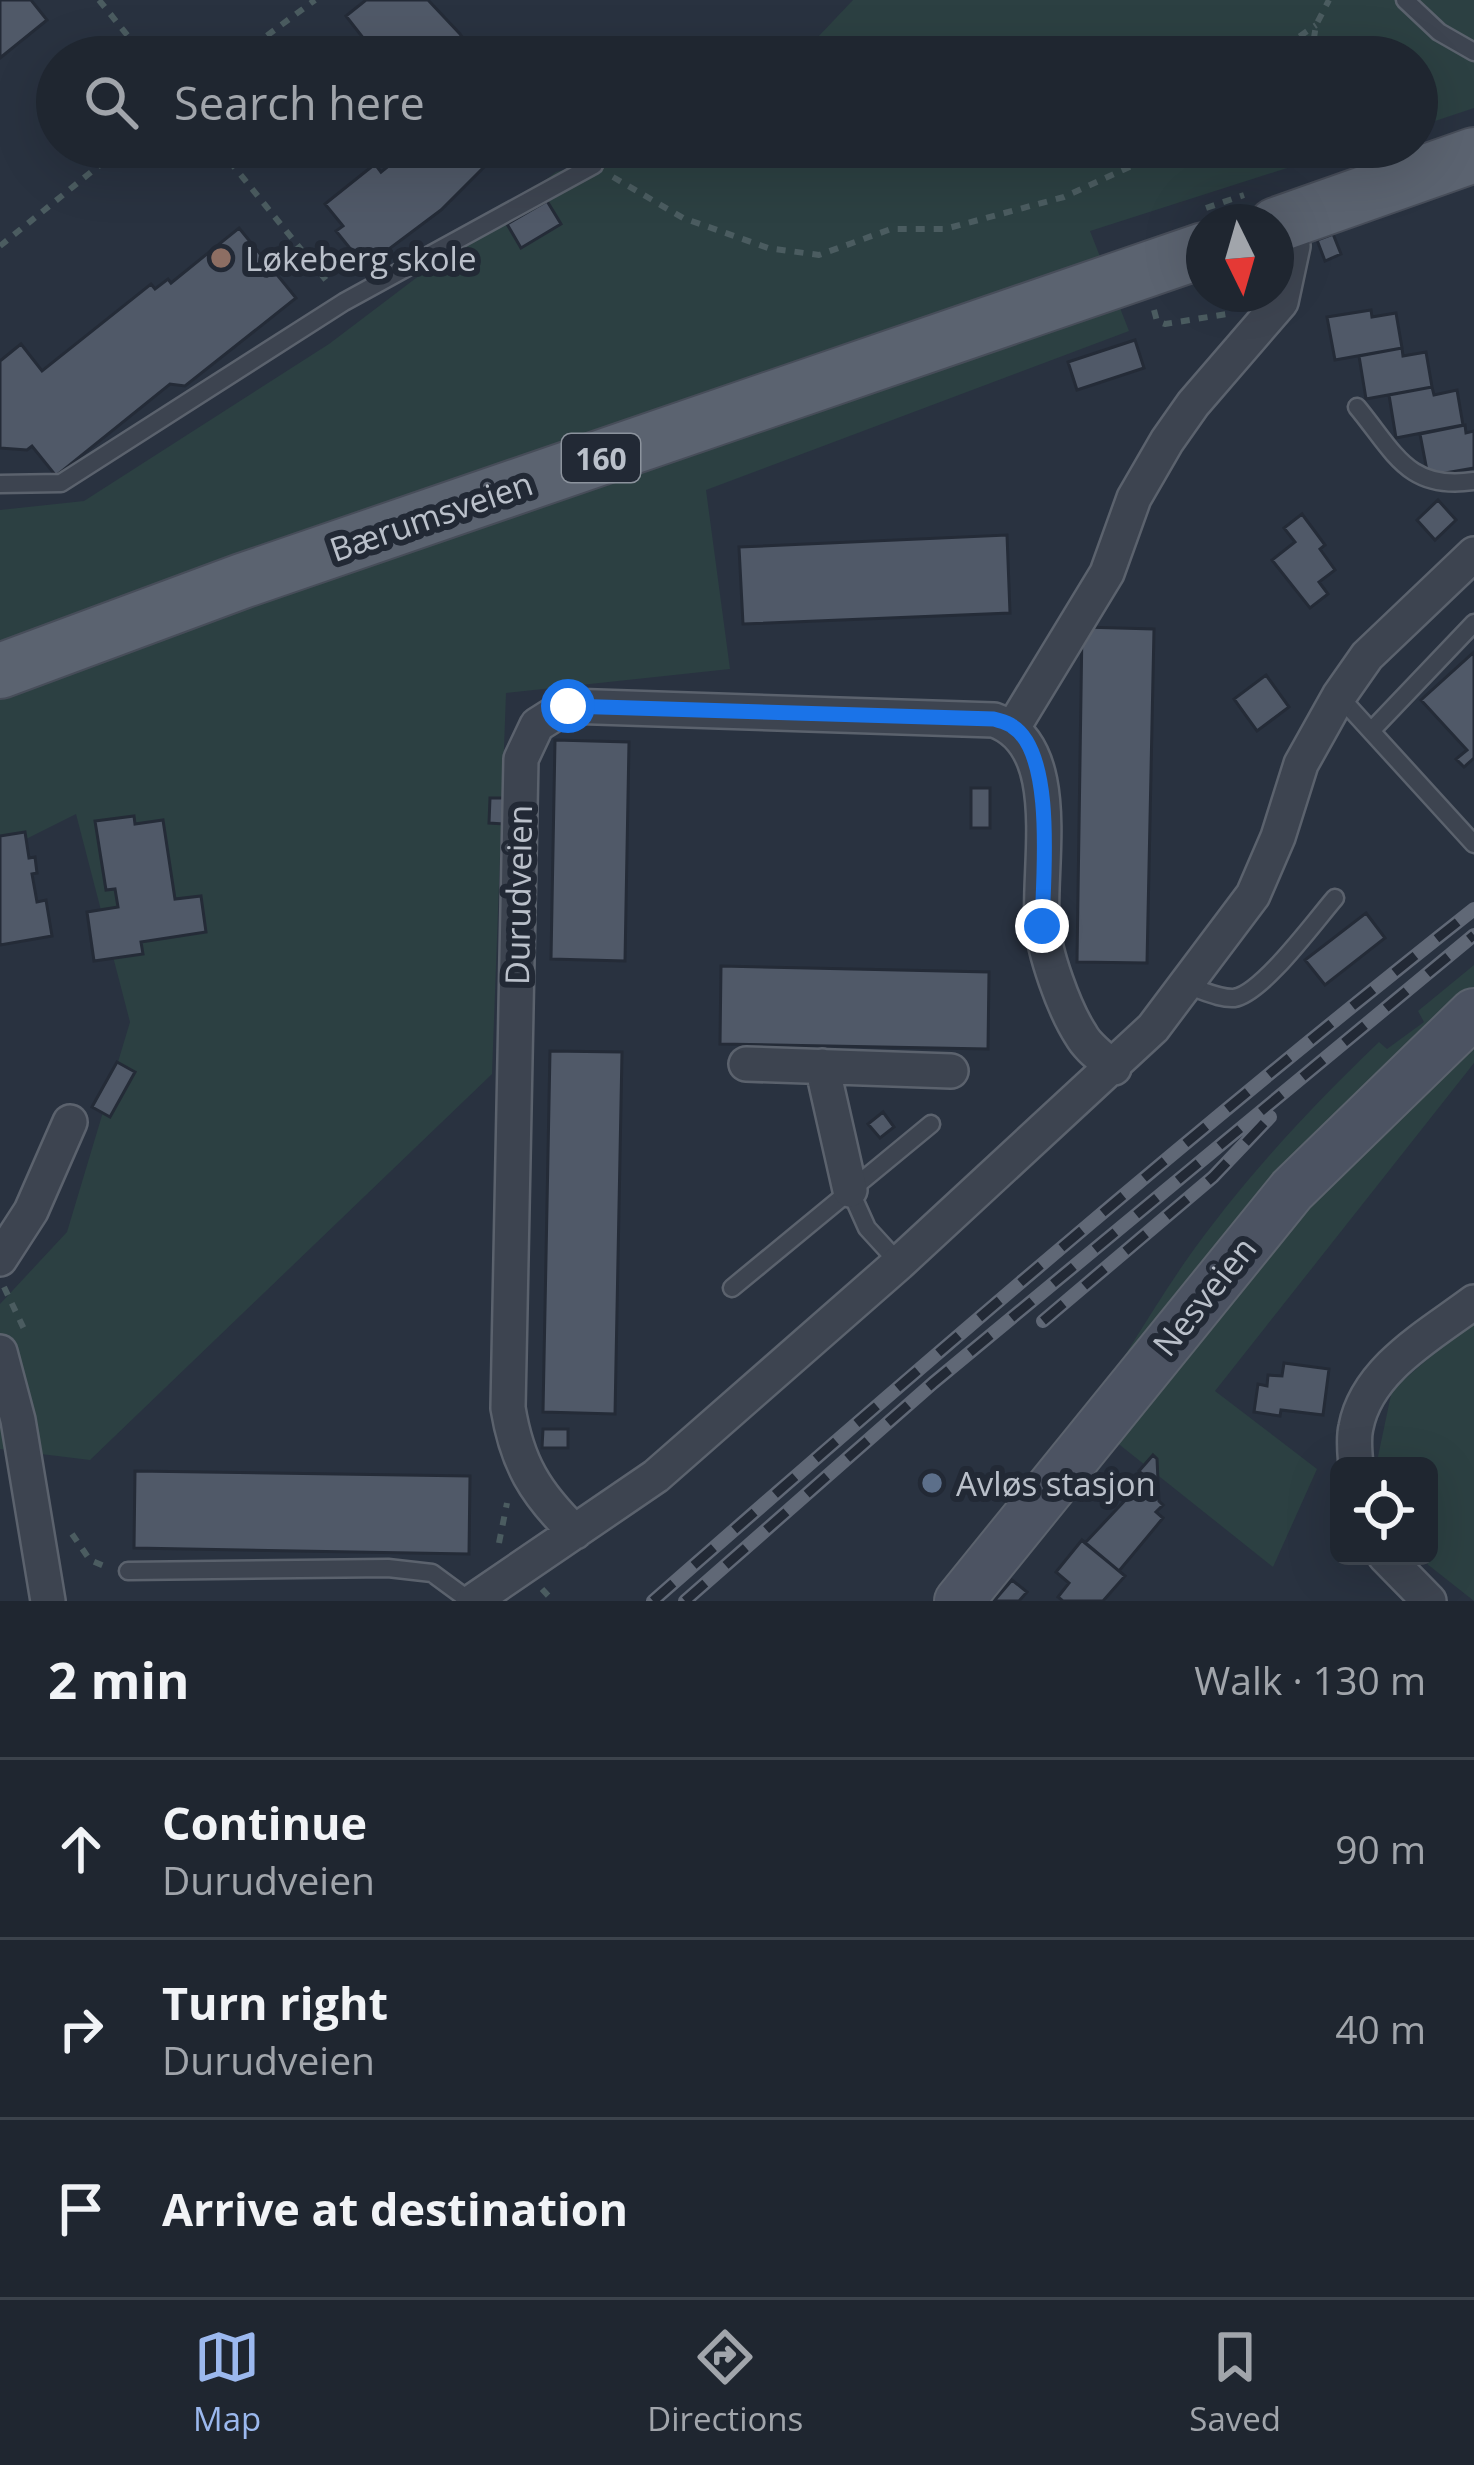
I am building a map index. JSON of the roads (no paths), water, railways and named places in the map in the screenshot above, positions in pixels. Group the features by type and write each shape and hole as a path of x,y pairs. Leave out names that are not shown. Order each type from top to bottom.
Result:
{"main road":[{"path":"1294,232 1474,155"},
{"name":"Bærumsveien","path":"0,671 242,581 1186,256"}],"street":[{"path":"1114,1068 1082,1038 1062,994 1042,926 1044,814 1029,746 1014,726 1107,573 1134,498 1167,440 1273,312"},
{"path":"472,1601 656,1476 1114,1068 1188,986 1253,895 1279,837 1301,764 1367,656 1474,554"},
{"name":"Durudveien","path":"575,1532 550,1508 524,1468 514,1447 508,1408 521,759 537,724 568,706 994,719 1014,726"},
{"name":"Nesveien","path":"959,1601 1292,1190 1474,1013"},
{"path":"746,1064 951,1071"},
{"path":"823,1066 850,1190"},
{"path":"0,1259 31,1211 70,1123"},
{"path":"1356,1457 1355,1427 1370,1390 1403,1355 1474,1302"},
{"path":"0,1352 18,1420 48,1601"},
{"path":"1394,1565 1430,1601"}],"lane":[{"path":"1405,0 1439,32 1474,52"},
{"path":"0,484 61,483 344,302 589,168"},
{"path":"1357,407 1412,472 1446,486 1474,482"},
{"path":"1371,731 1474,622"},
{"path":"1339,696 1474,844"},
{"path":"1188,986 1228,998 1241,996 1260,983 1335,898"},
{"path":"732,1288 931,1124"},
{"path":"850,1190 868,1228 899,1263"},
{"path":"128,1571 388,1568 432,1574 472,1601"}],"railway":[{"path":"653,1601 1059,1250 1474,909"},
{"path":"685,1601 933,1383 1474,935"},
{"path":"1043,1321 1213,1177 1270,1117"}],"place":[{"name":"Løkeberg skole","path":"221,258"},
{"name":"Avløs stasjon","path":"932,1483"}]}
